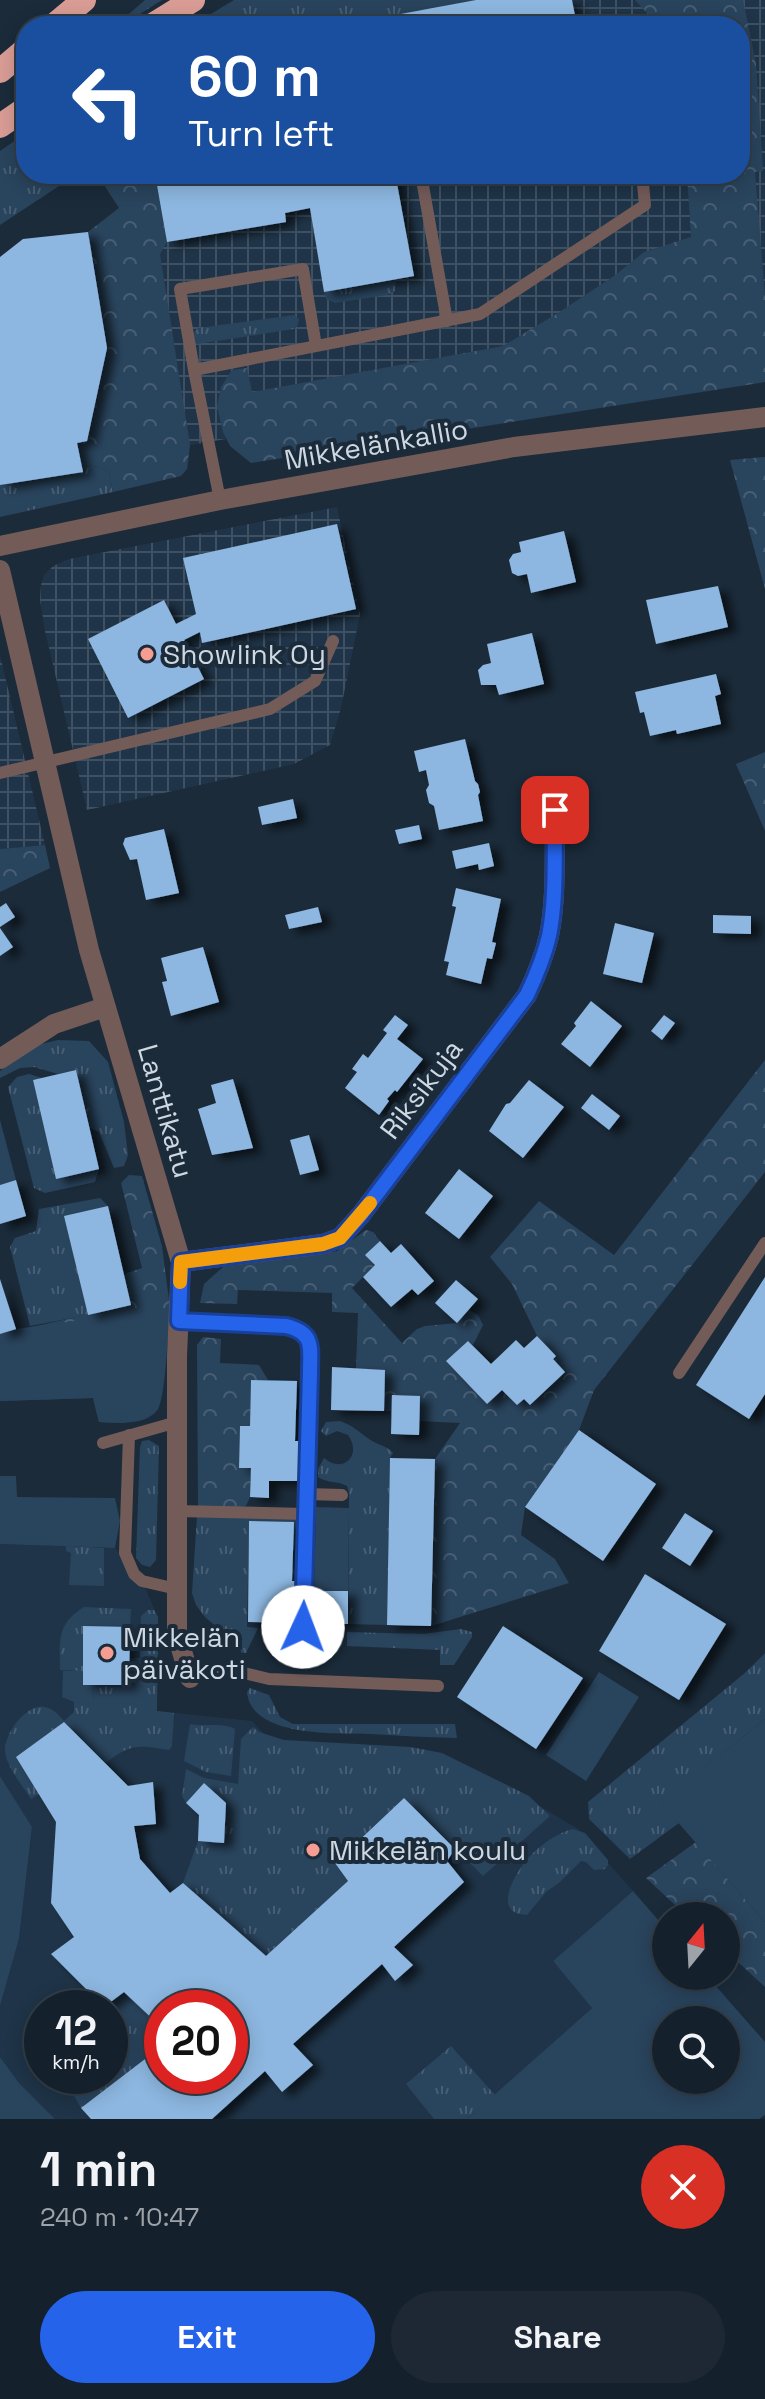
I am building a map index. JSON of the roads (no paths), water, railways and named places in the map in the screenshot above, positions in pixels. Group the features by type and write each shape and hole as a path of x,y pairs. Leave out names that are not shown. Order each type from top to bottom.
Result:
{"highway":[{"path":"65,16 84,0"},
{"path":"167,16 193,0"},
{"path":"0,71 16,57"}],"street":[{"name":"Mikkelänkallio","path":"0,546 220,500 514,447 765,417"},
{"name":"Lanttikatu","path":"0,570 89,950 181,1262 177,1635 190,1678"},
{"name":"Riksikuja","path":"181,1262 323,1244 340,1238 360,1216 527,995 549,934 555,810"},
{"path":"0,1059 54,1024 105,1007"}],"lane":[{"path":"423,184 447,321"},
{"path":"194,370 480,314 645,205 643,184"},
{"path":"220,500 180,289 303,269 316,346"},
{"path":"0,773 270,709 315,681 333,641"},
{"path":"679,1373 765,1243"},
{"path":"179,1321 286,1326 306,1334 310,1346 303,1627"},
{"path":"103,1443 177,1422"},
{"path":"129,1435 125,1553 134,1574 142,1581 177,1589"},
{"path":"307,1494 342,1495"},
{"path":"177,1511 306,1514"},
{"path":"190,1678 231,1670 269,1679 438,1686"}],"place":[{"name":"Showlink Oy","path":"147,654"},
{"name":"Mikkelän päiväkoti","path":"107,1653"},
{"name":"Mikkelän koulu","path":"313,1850"}]}
